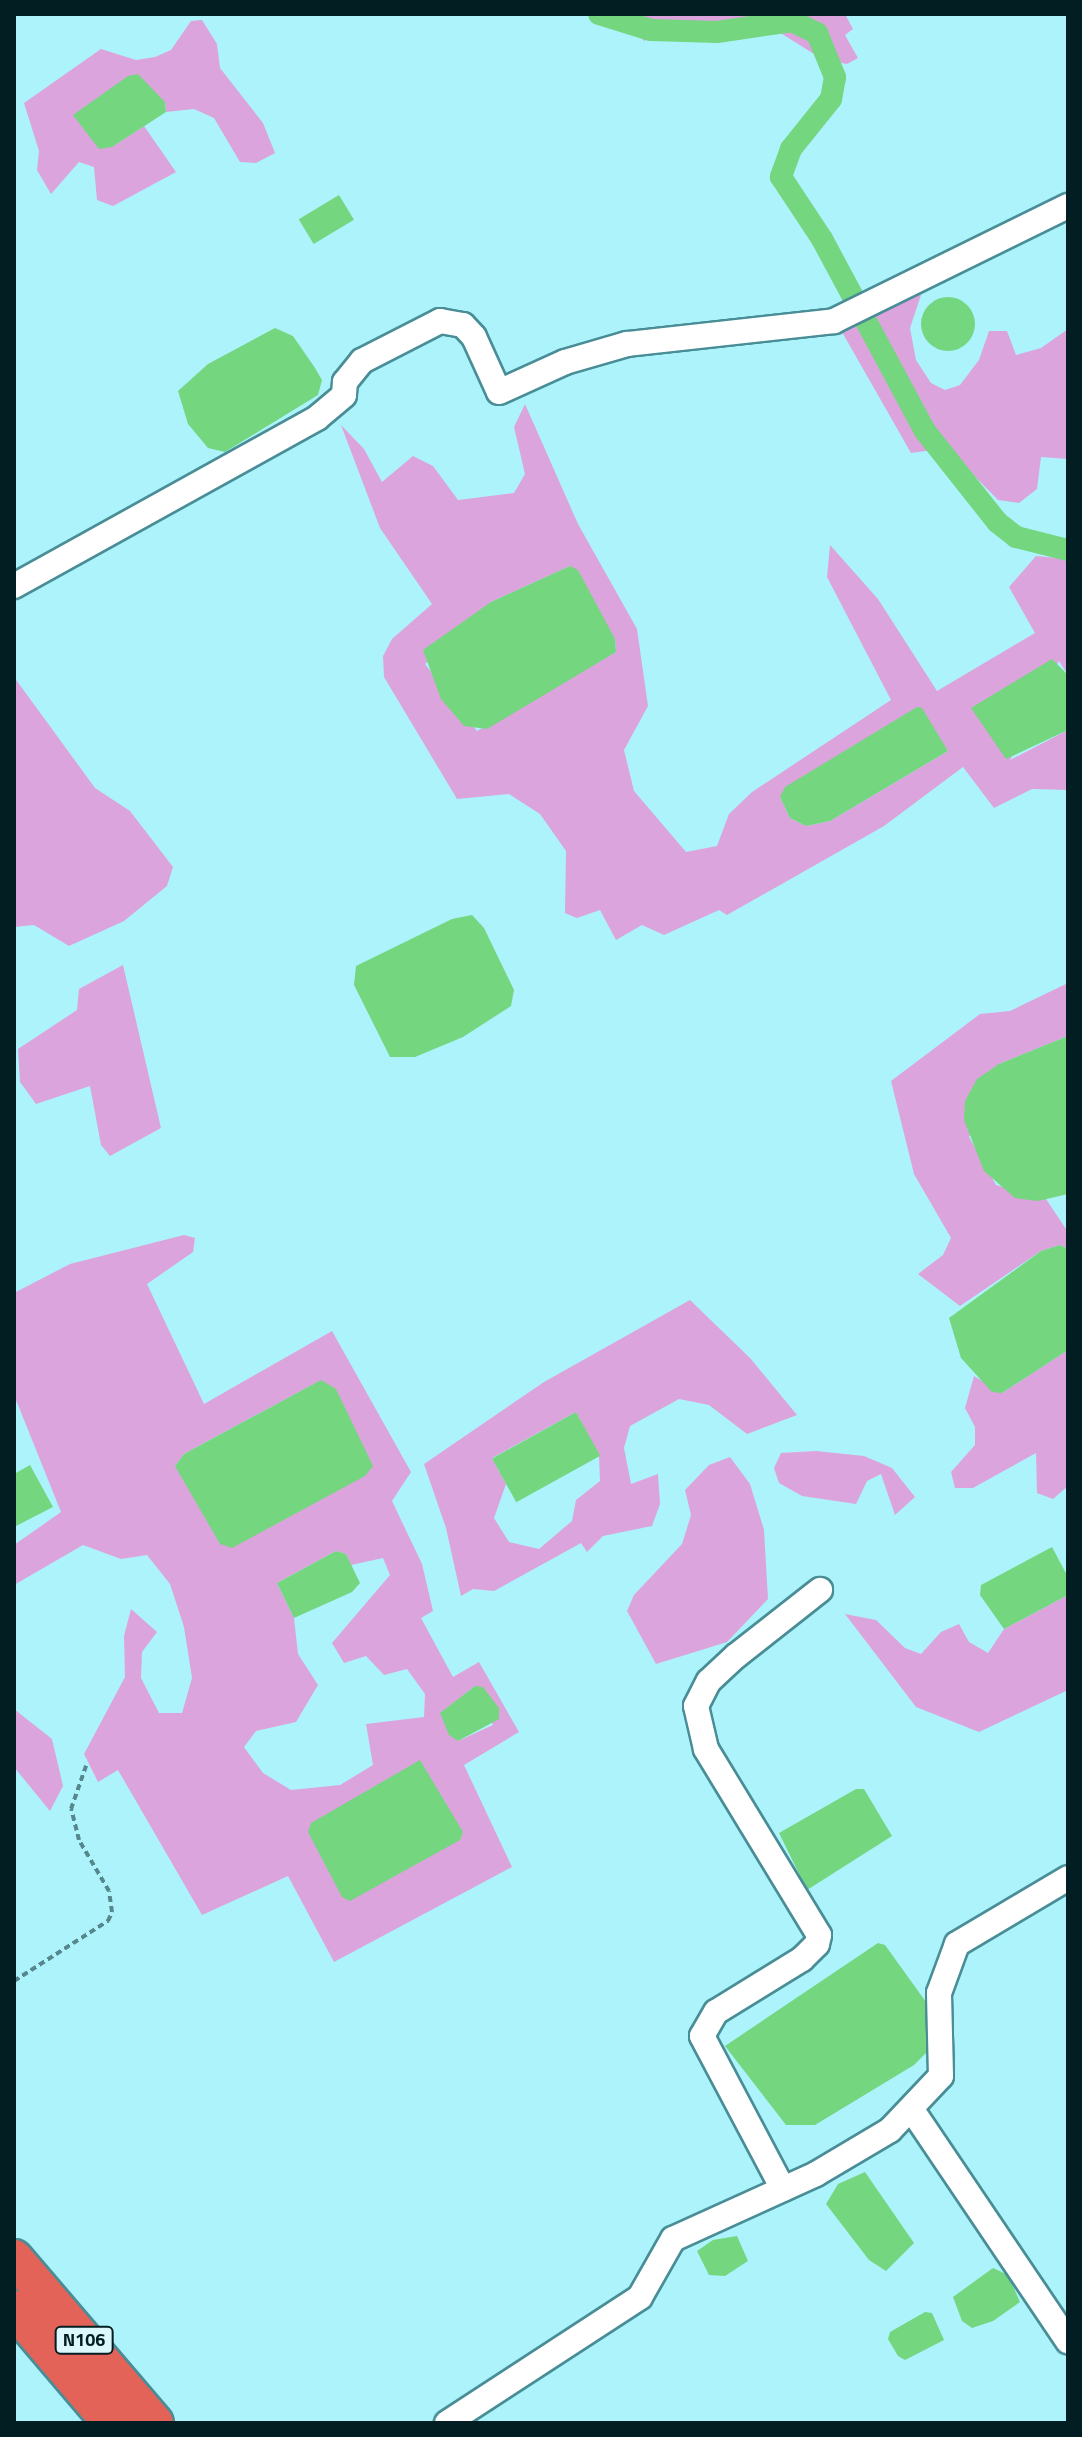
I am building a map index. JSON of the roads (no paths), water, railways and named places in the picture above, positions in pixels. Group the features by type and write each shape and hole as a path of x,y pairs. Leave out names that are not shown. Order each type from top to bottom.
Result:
{"highway":[{"name":"N106","path":"14,2258 155,2423"},
{"name":"N106","path":"14,2309 111,2423"}],"street":[{"path":"14,586 317,418 344,395 345,382 362,361 440,321 463,325 474,337 499,392 565,362 627,344 834,321 1068,206"},
{"path":"783,2189 702,2036 716,2012 802,1959 817,1944 819,1935 706,1749 696,1706 718,1672 820,1590"},
{"path":"447,2423 640,2297 673,2239 783,2189 870,2142 912,2110 941,2076 939,1993 957,1944 1068,1878"},
{"path":"912,2110 1068,2341"}],"waterway":[{"path":"599,14 651,30 717,32 792,21 817,33 835,77 831,99 791,149 781,177 822,239 925,431 997,522 1016,537 1068,550"}]}
